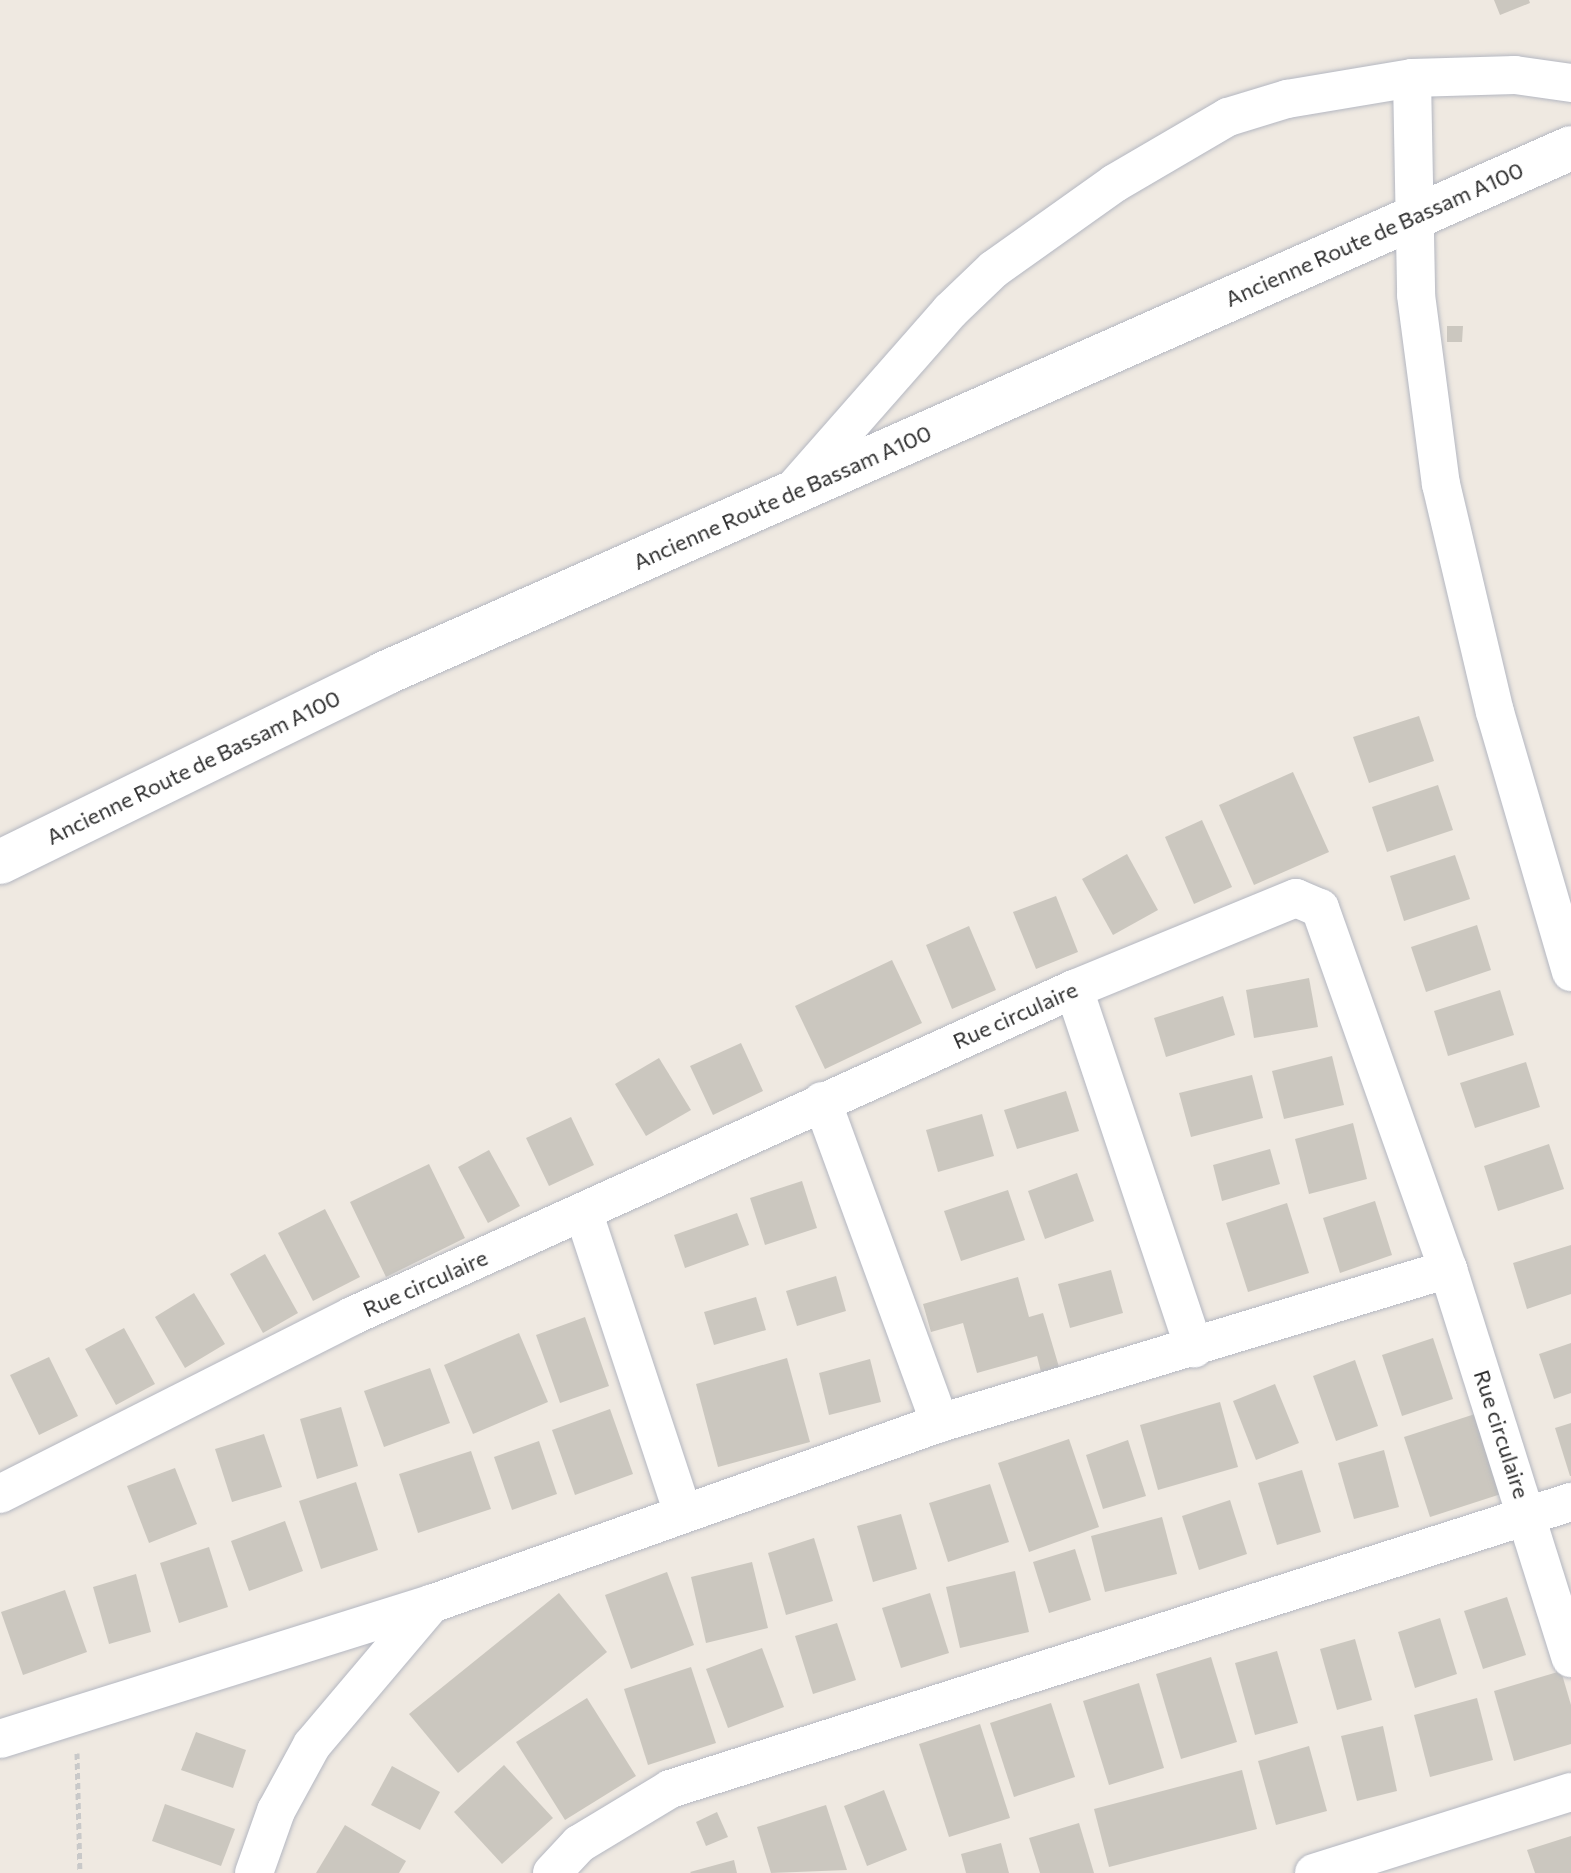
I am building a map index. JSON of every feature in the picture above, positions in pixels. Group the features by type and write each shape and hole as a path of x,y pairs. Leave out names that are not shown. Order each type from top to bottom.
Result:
{"main road":[{"name":"Ancienne Route de Bassam A100","path":"0,862 383,674 1411,216 1571,148"}],"street":[{"path":"790,493 950,311 994,269 1115,183 1228,117 1287,99 1412,78 1515,75 1571,83"},
{"path":"1412,78 1411,216 1426,377 1456,556 1571,972"},
{"name":"Rue circulaire","path":"0,1494 352,1316 584,1214 822,1101 1074,989 1296,898 1312,901 1320,908 1448,1269 1529,1515 1571,1658"},
{"path":"1074,989 1194,1348"},
{"path":"822,1101 940,1423"},
{"path":"584,1214 682,1511"},
{"path":"0,1739 431,1604 682,1511 940,1423 1448,1269"},
{"path":"552,1873 579,1844 670,1789 1571,1502"},
{"path":"254,1873 276,1811 312,1745 431,1604"},
{"path":"1314,1873 1571,1792"}],"path":[{"path":"76,1716 80,1873"}],"building":[{"path":"1494,0 1529,0 1530,3 1500,15"},
{"path":"1447,326 1463,326 1462,342 1447,342"},
{"path":"1419,716 1434,761 1369,783 1353,737"},
{"path":"1293,772 1329,852 1254,885 1219,805"},
{"path":"1438,785 1453,830 1387,852 1372,807"},
{"path":"1202,820 1232,887 1194,904 1165,837"},
{"path":"1127,854 1158,910 1113,935 1082,879"},
{"path":"1455,855 1470,899 1404,921 1390,876"},
{"path":"1056,896 1078,952 1036,969 1013,912"},
{"path":"1477,925 1491,970 1426,992 1411,947"},
{"path":"969,926 996,990 952,1009 926,945"},
{"path":"892,960 922,1023 825,1069 795,1006"},
{"path":"1309,978 1318,1027 1254,1038 1246,990"},
{"path":"1500,990 1514,1035 1448,1056 1434,1011"},
{"path":"1223,996 1235,1035 1166,1057 1154,1018"},
{"path":"741,1043 763,1091 713,1115 690,1066"},
{"path":"1332,1056 1344,1105 1284,1119 1272,1071"},
{"path":"659,1058 691,1110 646,1136 615,1084"},
{"path":"1526,1062 1540,1107 1475,1128 1460,1083"},
{"path":"1252,1075 1263,1118 1191,1137 1179,1093"},
{"path":"1066,1091 1079,1131 1017,1149 1004,1110"},
{"path":"982,1114 994,1156 938,1172 926,1130"},
{"path":"571,1117 594,1165 549,1186 526,1138"},
{"path":"1353,1123 1367,1179 1309,1194 1295,1139"},
{"path":"1549,1144 1564,1189 1498,1211 1484,1166"},
{"path":"1270,1149 1280,1184 1222,1201 1213,1165"},
{"path":"489,1150 520,1206 488,1223 458,1167"},
{"path":"429,1164 465,1238 386,1277 350,1202"},
{"path":"1077,1173 1094,1221 1045,1239 1028,1191"},
{"path":"802,1181 817,1228 765,1245 750,1198"},
{"path":"1008,1190 1025,1240 961,1261 944,1211"},
{"path":"1375,1201 1392,1255 1340,1273 1323,1218"},
{"path":"1287,1203 1309,1273 1248,1292 1226,1223"},
{"path":"325,1209 360,1277 313,1301 278,1233"},
{"path":"737,1213 749,1245 685,1268 674,1235"},
{"path":"1571,1245 1571,1294 1527,1309 1513,1263"},
{"path":"265,1254 298,1313 263,1333 230,1274"},
{"path":"1111,1270 1123,1313 1070,1328 1058,1284"},
{"path":"836,1276 846,1311 797,1326 786,1291"},
{"path":"1018,1277 1029,1317 1043,1313 1059,1367 1041,1372 1037,1356 977,1373 963,1323 931,1332 923,1304"},
{"path":"194,1293 225,1344 185,1368 155,1317"},
{"path":"756,1297 766,1330 714,1345 704,1312"},
{"path":"585,1317 609,1386 560,1403 536,1335"},
{"path":"124,1328 155,1384 116,1405 85,1349"},
{"path":"519,1333 548,1402 473,1434 444,1365"},
{"path":"1433,1338 1453,1399 1402,1416 1382,1355"},
{"path":"1571,1343 1571,1393 1554,1399 1539,1354"},
{"path":"49,1357 78,1416 39,1435 10,1375"},
{"path":"787,1358 810,1442 718,1467 696,1384"},
{"path":"870,1359 881,1402 829,1415 819,1373"},
{"path":"1355,1360 1378,1426 1336,1441 1313,1376"},
{"path":"430,1368 450,1423 384,1447 364,1391"},
{"path":"1275,1384 1299,1443 1256,1460 1233,1401"},
{"path":"1220,1402 1238,1467 1158,1490 1140,1425"},
{"path":"341,1407 358,1466 317,1479 300,1419"},
{"path":"610,1409 633,1474 575,1495 552,1430"},
{"path":"1475,1414 1501,1494 1430,1517 1404,1437"},
{"path":"1571,1423 1571,1476 1570,1476 1555,1428"},
{"path":"264,1434 282,1487 232,1502 215,1449"},
{"path":"1069,1439 1099,1527 1029,1552 998,1463"},
{"path":"1128,1440 1146,1496 1103,1509 1086,1455"},
{"path":"539,1441 557,1494 512,1510 494,1457"},
{"path":"1384,1450 1399,1507 1354,1519 1338,1463"},
{"path":"471,1451 491,1509 418,1533 399,1474"},
{"path":"175,1468 197,1524 149,1543 127,1486"},
{"path":"1302,1470 1321,1532 1277,1545 1258,1483"},
{"path":"356,1482 378,1550 321,1569 299,1501"},
{"path":"990,1484 1009,1542 948,1562 929,1503"},
{"path":"1230,1500 1247,1554 1199,1570 1182,1516"},
{"path":"901,1514 917,1569 873,1582 857,1526"},
{"path":"1162,1517 1177,1574 1105,1592 1091,1536"},
{"path":"285,1521 303,1571 249,1591 231,1541"},
{"path":"814,1538 833,1601 786,1615 768,1553"},
{"path":"209,1547 228,1607 179,1623 160,1563"},
{"path":"1075,1549 1091,1600 1049,1613 1033,1562"},
{"path":"752,1562 768,1628 706,1643 691,1577"},
{"path":"1015,1571 1029,1632 960,1648 946,1587"},
{"path":"667,1572 694,1645 631,1669 605,1595"},
{"path":"136,1574 151,1632 109,1644 93,1587"},
{"path":"65,1590 87,1652 23,1675 1,1612"},
{"path":"559,1593 607,1652 458,1773 409,1714"},
{"path":"930,1593 949,1653 901,1668 882,1608"},
{"path":"1507,1597 1526,1655 1483,1669 1464,1611"},
{"path":"1440,1618 1457,1674 1415,1688 1398,1632"},
{"path":"837,1623 856,1680 813,1694 795,1636"},
{"path":"1355,1639 1372,1700 1337,1710 1320,1649"},
{"path":"762,1648 784,1707 728,1728 706,1669"},
{"path":"1277,1651 1298,1723 1255,1735 1235,1663"},
{"path":"1211,1657 1237,1742 1181,1759 1156,1674"},
{"path":"691,1667 716,1743 648,1765 624,1689"},
{"path":"1561,1671 1571,1705 1571,1744 1514,1761 1494,1691"},
{"path":"1139,1683 1164,1768 1109,1785 1083,1701"},
{"path":"587,1698 636,1776 565,1820 516,1742"},
{"path":"1477,1698 1493,1760 1430,1777 1414,1715"},
{"path":"1051,1703 1075,1777 1014,1797 990,1723"},
{"path":"980,1724 1010,1818 949,1837 919,1744"},
{"path":"1383,1726 1397,1791 1357,1801 1341,1736"},
{"path":"196,1732 246,1750 233,1788 181,1770"},
{"path":"1309,1746 1327,1811 1276,1825 1258,1761"},
{"path":"504,1765 553,1818 502,1864 454,1812"},
{"path":"392,1766 440,1792 420,1830 371,1805"},
{"path":"1242,1770 1257,1829 1109,1867 1094,1809"},
{"path":"884,1790 907,1850 867,1866 844,1806"},
{"path":"165,1804 235,1829 221,1866 152,1841"},
{"path":"826,1805 847,1870 771,1873 757,1827"},
{"path":"717,1812 728,1837 706,1846 696,1822"},
{"path":"1079,1823 1094,1873 1040,1873 1029,1838"},
{"path":"345,1825 406,1861 399,1873 316,1873"},
{"path":"1571,1836 1571,1873 1535,1873 1527,1850"},
{"path":"1001,1843 1009,1873 966,1873 961,1854"},
{"path":"734,1860 737,1873 690,1872"}]}
